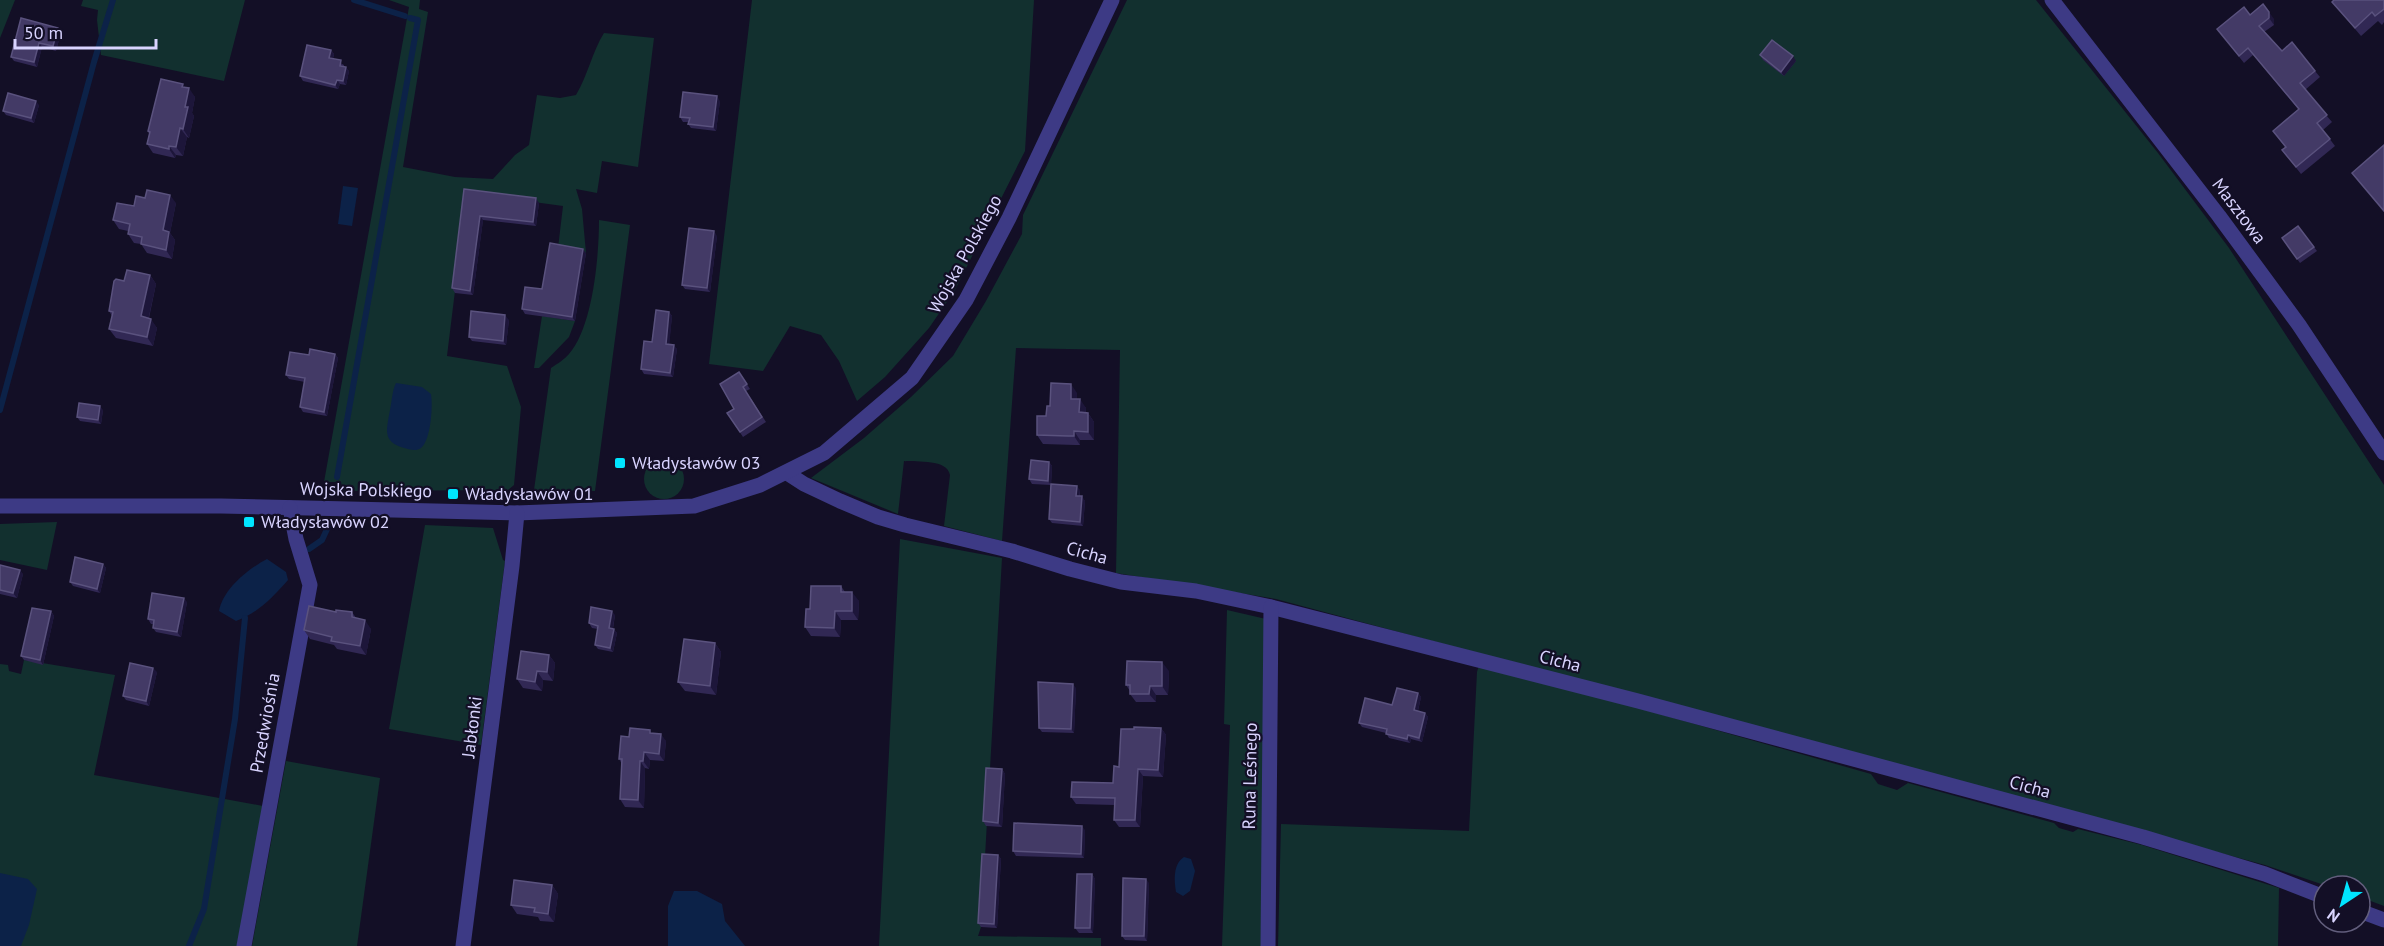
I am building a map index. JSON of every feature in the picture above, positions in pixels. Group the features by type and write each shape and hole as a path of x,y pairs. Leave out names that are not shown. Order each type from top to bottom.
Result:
{"street":[{"name":"Wojska Polskiego","path":"0,506 290,508 517,513 694,506 743,492 787,473 824,453 912,378 966,300 1009,218 1112,0"},
{"name":"Masztowa","path":"2052,0 2212,206 2279,298 2384,453"},
{"name":"Cicha","path":"787,473 840,501 878,517 905,525 1012,551 1070,570 1121,582 1197,591 1271,607 1638,700 2143,837 2265,874 2312,892"},
{"name":"Przedwiośnia","path":"244,946 310,585 296,539 290,508"},
{"name":"Jabłonki","path":"463,946 517,513"},
{"name":"Runa Leśnego","path":"1268,946 1271,607"}],"green space":[{"path":"0,0 15,0 0,38"},
{"path":"83,0 245,0 224,81 101,55 98,10 81,6"},
{"path":"389,0 420,0 419,9 428,12 403,167 455,177 493,179 515,155 529,145 537,95 560,98 576,95 604,33 654,38 638,167 602,161 597,193 576,189 582,209 586,253 558,248 563,206 467,193 447,356 507,366 521,407 514,485 508,490 334,491 336,482 324,482 409,7"},
{"path":"752,0 1034,0 1025,151 955,290 929,328 885,377 857,401 839,361 821,335 790,326 763,371 709,364"},
{"path":"1127,0 2036,0 2158,153 2229,248 2384,485 2384,906 2372,902 2372,874 2312,874 2312,881 2265,865 1276,599 1116,573 1120,350 1016,348 1002,541 944,526 950,475 944,466 938,464 904,461 898,514 811,478 864,438 953,356 1022,234 1023,215"},
{"path":"599,220 630,225 595,491 534,490 551,368 569,354 584,327 596,271"},
{"path":"542,316 575,321 569,337 539,368 534,368"},
{"path":"664,459 678,465 684,479 678,493 664,499 650,493 644,479 650,465"},
{"path":"57,522 47,570 0,560 0,524"},
{"path":"425,525 493,528 505,561 481,745 389,729"},
{"path":"900,539 1002,558 981,927 978,936 1101,938 1101,946 879,946"},
{"path":"1227,610 1266,619 1261,946 1222,946 1230,725 1224,724"},
{"path":"24,660 115,675 94,775 263,806 238,946 0,946 0,664 8,665 9,671 21,674"},
{"path":"1479,665 1871,774 1878,784 1897,790 1908,783 2054,823 2059,828 2073,832 2078,829 2142,845 2279,888 2278,946 1278,946 1281,824 1469,831"},
{"path":"286,761 380,778 357,946 252,946"}],"water":[{"path":"343,186 358,188 352,226 338,224"},
{"path":"396,383 422,387 431,394 429,431 424,444 418,450 400,447 388,436 387,425"},
{"path":"267,559 286,572 288,580 271,598 244,618 236,621 219,611 221,603 237,580"},
{"path":"1184,857 1191,859 1195,871 1190,891 1183,896 1176,892 1175,877 1176,868"},
{"path":"0,873 28,879 37,889 29,925 21,946 0,946"},
{"path":"674,891 697,891 722,904 725,921 745,946 668,946 668,906"}],"building":[{"path":"2334,0 2384,0 2384,9 2375,16 2372,12 2355,28 2332,2"},
{"path":"2263,4 2269,12 2269,18 2259,26 2282,51 2292,42 2315,71 2300,83 2327,115 2317,123 2330,139 2296,167 2282,150 2286,147 2273,131 2299,109 2248,48 2239,56 2217,29 2244,7 2250,15"},
{"path":"21,18 58,28 53,46 39,43 34,62 11,57"},
{"path":"1772,40 1793,56 1781,72 1760,55"},
{"path":"307,45 331,50 329,58 341,60 340,66 346,67 343,81 337,80 335,85 300,76"},
{"path":"161,79 183,84 182,87 189,88 183,129 180,128 176,147 169,146 169,149 147,144"},
{"path":"683,92 717,96 713,127 688,124 690,118 680,117"},
{"path":"8,93 36,101 31,118 3,111"},
{"path":"2384,145 2384,211 2352,173"},
{"path":"464,189 536,198 533,222 480,216 470,291 452,288"},
{"path":"147,190 170,195 163,230 169,232 166,250 141,244 142,237 128,234 130,224 113,220 117,203 134,206 136,196 145,198"},
{"path":"2298,226 2314,247 2297,259 2282,238"},
{"path":"689,228 714,231 707,288 682,285"},
{"path":"550,243 583,249 572,317 522,309 525,287 542,289"},
{"path":"127,270 150,275 141,316 151,319 147,337 109,329 113,312 109,311 114,281 116,279 124,281"},
{"path":"656,310 669,312 666,344 674,345 670,373 641,369 644,341 652,342"},
{"path":"471,311 505,315 503,341 469,337"},
{"path":"310,349 335,354 324,412 300,407 305,378 286,375 290,352 309,355"},
{"path":"739,372 747,384 743,387 762,417 740,432 727,413 734,409 720,384"},
{"path":"1051,383 1071,384 1071,399 1080,399 1079,412 1088,413 1088,432 1074,431 1074,436 1037,435 1037,416 1046,416 1047,406 1050,406"},
{"path":"79,403 100,406 98,420 77,417"},
{"path":"1031,460 1049,462 1048,481 1029,479"},
{"path":"1051,484 1077,486 1076,496 1082,496 1080,522 1049,519"},
{"path":"75,557 103,564 97,589 70,582"},
{"path":"0,565 20,570 13,593 0,590"},
{"path":"811,586 841,586 841,592 852,592 852,611 835,611 834,628 805,627 806,609 810,609"},
{"path":"152,593 184,598 177,632 153,628 154,620 148,619"},
{"path":"309,606 336,612 336,610 352,612 352,617 365,620 360,646 331,641 332,637 304,630"},
{"path":"591,607 612,611 609,628 614,629 610,648 595,645 598,626 589,623"},
{"path":"32,608 51,611 40,660 21,656"},
{"path":"684,639 715,643 710,686 678,682"},
{"path":"521,651 549,655 547,672 537,671 535,682 517,679"},
{"path":"1127,661 1162,662 1162,686 1150,686 1149,694 1130,694 1130,685 1126,685"},
{"path":"130,663 153,668 146,701 123,696"},
{"path":"1038,682 1073,684 1071,729 1039,728"},
{"path":"1397,688 1418,693 1414,710 1425,713 1419,738 1408,735 1407,739 1386,734 1387,729 1359,723 1365,698 1392,705"},
{"path":"1134,727 1161,728 1158,770 1138,769 1135,820 1114,820 1115,798 1071,797 1072,782 1113,783 1114,766 1119,767 1121,729 1134,729"},
{"path":"630,728 650,730 650,733 661,734 659,754 644,752 643,761 640,761 638,800 620,799 621,736 629,737"},
{"path":"986,768 1002,769 998,823 983,821"},
{"path":"1014,823 1082,826 1081,854 1013,851"},
{"path":"982,854 998,855 994,924 978,923"},
{"path":"1077,874 1092,874 1090,928 1075,928"},
{"path":"1123,878 1146,879 1144,936 1122,936"},
{"path":"514,880 552,885 548,914 534,912 535,908 511,905"}],"waterway":[{"path":"0,410 94,62 113,0"},
{"path":"354,0 405,16"},
{"path":"337,477 418,20 410,18"},
{"path":"309,549 322,540 328,527"},
{"path":"189,946 204,909 235,719 245,618"}],"place":[{"name":"Władysławów 03","path":"620,463"},
{"name":"Władysławów 01","path":"453,494"},
{"name":"Władysławów 02","path":"249,522"}]}
